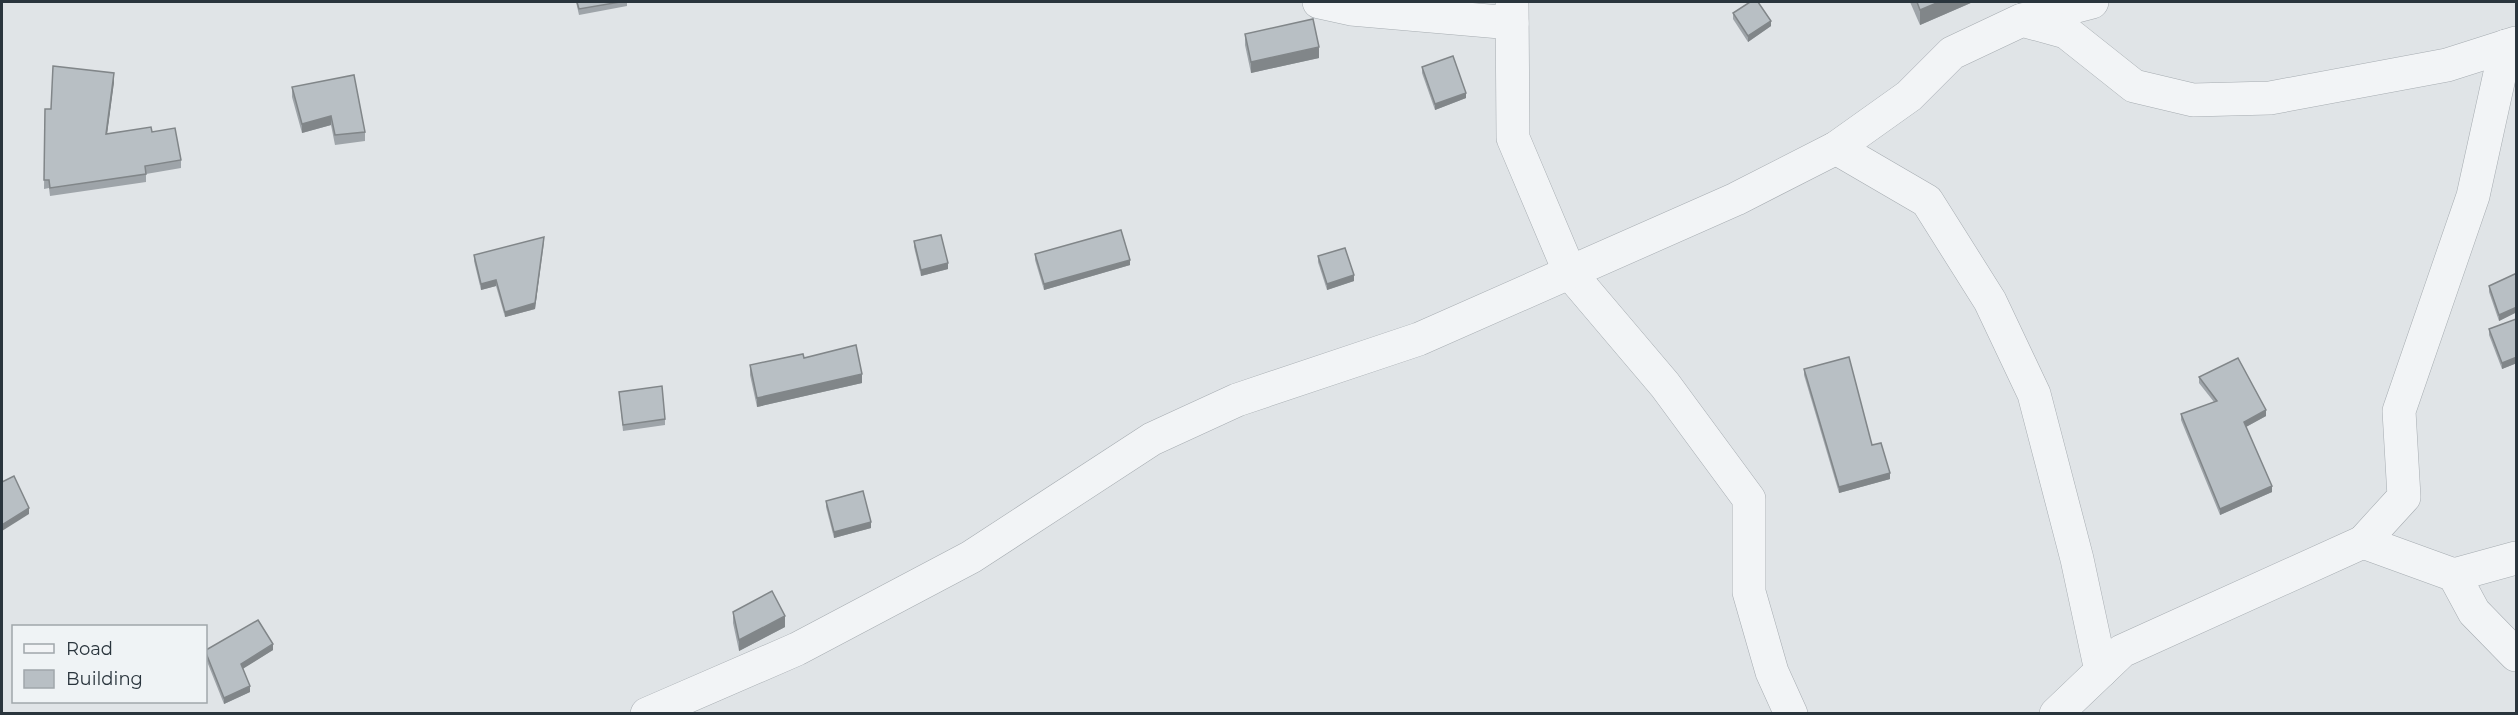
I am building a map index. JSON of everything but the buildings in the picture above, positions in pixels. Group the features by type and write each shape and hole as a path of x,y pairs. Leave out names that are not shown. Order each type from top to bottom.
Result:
{"street":[{"path":"1319,2 1351,9 1429,8 1512,12 1513,138 1570,273 1665,385 1749,499 1749,592 1772,672 1791,714"},
{"path":"647,714 798,649 971,557 1152,439 1237,400 1419,339 1736,199 1836,148 1909,96 1952,53 2022,20 2092,2"},
{"path":"2022,20 2066,32 2134,86 2193,100 2270,98 2447,65 2512,45"},
{"path":"2056,714 2122,651 2363,542 2404,497 2399,411 2473,196 2512,45"},
{"path":"1836,148 1927,201 1990,301 2034,394 2077,559 2101,671"},
{"path":"2363,542 2454,575 2517,558"},
{"path":"2454,575 2475,612 2517,655"}]}
